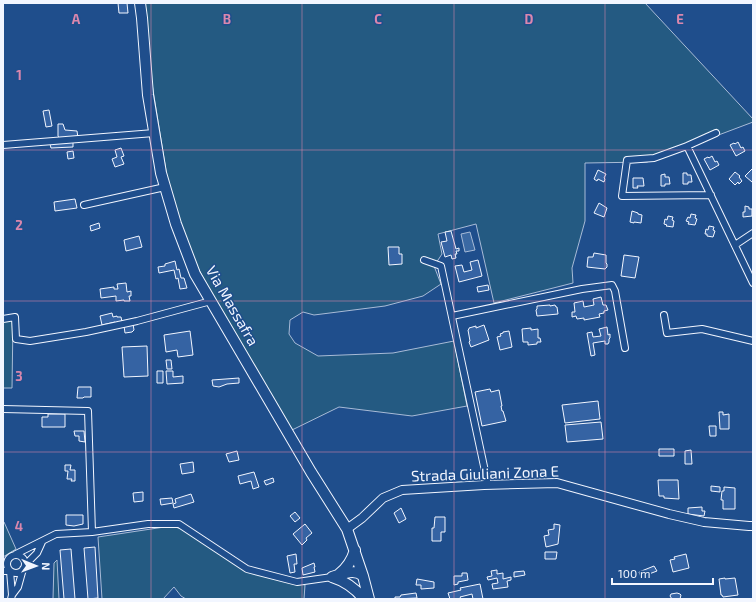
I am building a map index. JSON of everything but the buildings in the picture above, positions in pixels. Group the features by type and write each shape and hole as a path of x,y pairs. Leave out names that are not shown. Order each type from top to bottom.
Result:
{"main road":[{"name":"Via Massafra","path":"140,3 148,95 161,173 176,224 195,274 311,472 347,529 355,550 369,599"},
{"path":"334,576 346,568 352,559 355,550"},
{"path":"334,576 353,572 361,573 363,576 359,582 345,582"},
{"path":"334,576 345,582 364,599"}],"street":[{"path":"3,145 154,133"},
{"path":"711,195 622,196 627,160 654,158 687,146 716,133"},
{"path":"687,146 753,283"},
{"path":"84,205 165,187"},
{"path":"735,245 753,233"},
{"path":"424,260 441,266 488,485"},
{"path":"452,316 582,289 612,285 615,290 625,348"},
{"path":"3,319 15,317 16,339 30,340 86,332 137,321 211,301"},
{"path":"664,315 667,333 702,329 753,341"},
{"path":"3,409 88,410 92,532"},
{"name":"Strada Giuliani Zona E","path":"347,529 362,518 383,498 402,490 558,483 669,514 704,522 753,526"},
{"path":"12,597 6,570 6,560 10,556 56,534 92,532 148,524 179,524 247,569 297,582 334,576"},
{"path":"6,570 15,573 21,571 37,553 42,542"},
{"path":"12,597 18,587 24,567 24,559 16,554"}],"shaded area":[{"path":"145,3 645,3 753,119 753,122 647,162 585,163 585,221 572,268 573,283 494,303 476,224 438,234 442,254 434,266 441,284 423,296 385,306 314,315 303,312 290,320 289,334 295,343 318,356 393,353 454,341 467,406 412,416 339,407 292,430 213,297 186,244 167,177 149,65"},
{"path":"470,232 475,250 465,252 461,234"},
{"path":"13,320 12,388 3,388 3,321"},
{"path":"3,522 16,549 3,557"},
{"path":"171,526 193,532 257,573 305,585 304,599 186,599 181,596 174,587 163,599 102,599 98,537"},
{"path":"57,560 59,599 53,599 54,563"}]}
